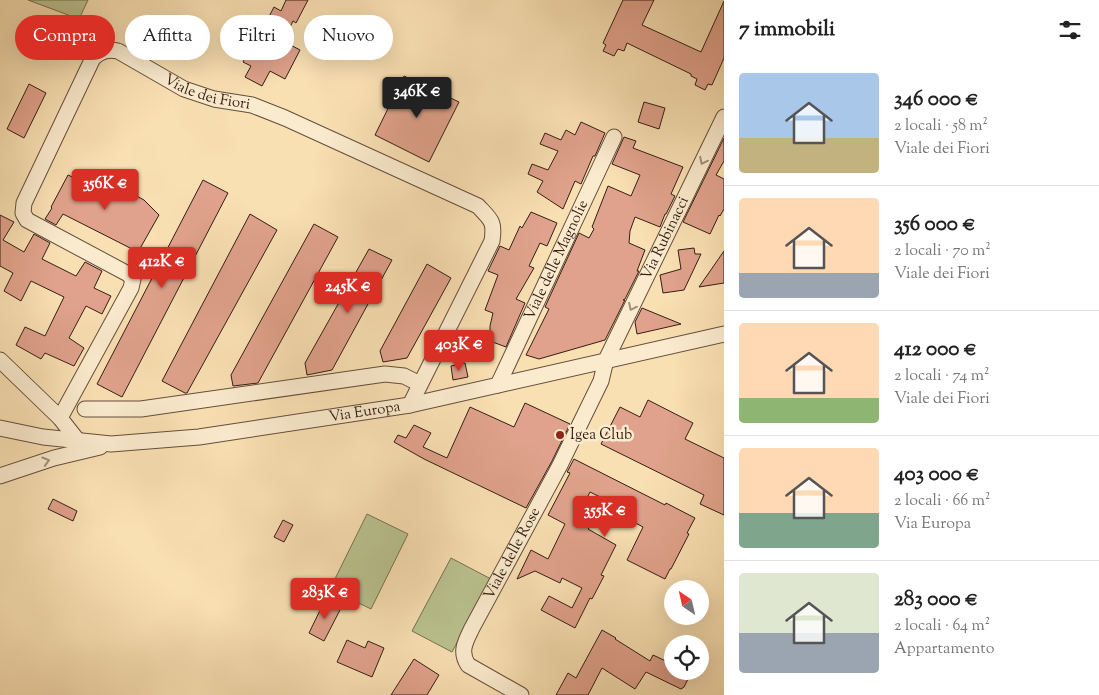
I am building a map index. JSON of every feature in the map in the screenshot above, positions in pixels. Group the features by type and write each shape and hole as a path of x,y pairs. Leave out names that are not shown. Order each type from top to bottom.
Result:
{"street":[{"name":"Viale dei Fiori","path":"60,418 131,288 134,279 27,220 23,214 24,203 93,58 100,52 110,50 118,50 184,90 214,99 252,105 285,118 478,206 491,220 494,229 492,241 410,405"},
{"name":"Via Rubinacci","path":"606,360 724,117"},
{"name":"Viale delle Magnolie","path":"498,385 614,137"},
{"name":"Via Europa","path":"0,428 43,437 111,444 199,437 410,405 724,334"},
{"path":"0,360 60,418 78,441"},
{"name":"Viale delle Rose","path":"521,695 468,665 464,658 464,647 472,628 560,465 601,381 606,360"},
{"path":"85,409 141,410 385,374 404,376 420,384"},
{"path":"0,476 54,458 111,444"}],"green space":[{"path":"28,0 88,0 81,15 68,15"},
{"path":"367,514 408,534 371,609 330,589"},
{"path":"451,558 491,579 452,652 412,631"}],"building":[{"path":"286,0 308,0 296,23 294,22 294,15 270,15 274,7 281,11"},
{"path":"623,0 654,0 642,25 701,52 724,1 724,58 712,85 708,84 705,90 695,85 697,79 691,76 691,74 627,43 624,51 618,49 614,56 603,51 606,45 603,43"},
{"path":"294,47 300,50 285,79 270,71 262,86 245,77 251,66 243,62 244,60 294,60"},
{"path":"404,76 459,102 429,162 375,135"},
{"path":"29,84 46,93 24,138 7,129"},
{"path":"644,102 665,108 659,129 638,122"},
{"path":"581,122 605,133 581,184 575,181 563,209 537,192 543,181 528,174 532,164 548,170 558,151 540,144 545,133 561,140 566,130 575,135"},
{"path":"624,137 636,141 633,148 683,167 671,194 675,196 660,227 635,217 630,231 629,243 645,250 637,271 639,271 623,300 625,300 605,340 539,359 526,355 549,309 545,307 579,233 589,238 594,229 592,227 608,186 631,196 640,175 612,164"},
{"path":"724,138 724,161 716,175 724,179 724,209 710,234 683,222"},
{"path":"68,175 88,184 91,179 124,189 144,200 159,215 138,252 63,214 56,225 45,219"},
{"path":"203,180 228,193 122,397 97,384"},
{"path":"531,212 557,223 547,246 540,243 529,266 534,268 516,299 525,303 506,347 490,341 490,326 493,313 485,310 498,275 488,271 500,246 509,250 520,226 522,228"},
{"path":"250,214 277,230 187,393 185,393 162,381"},
{"path":"0,215 14,222 3,240 24,252 34,234 50,243 42,259 76,276 85,262 102,271 94,288 111,296 102,314 86,306 69,338 84,348 74,366 45,353 41,359 16,345 25,327 45,336 64,297 31,281 21,301 4,291 13,273 0,266"},
{"path":"314,224 338,237 258,383 233,386 231,375"},
{"path":"694,248 695,254 701,254 684,290 663,293 660,275 681,269 678,250"},
{"path":"369,249 392,260 332,370 307,375 305,363"},
{"path":"724,251 724,283 699,287"},
{"path":"427,264 451,278 407,358 383,362 380,351"},
{"path":"642,308 681,324 637,334 635,322"},
{"path":"465,363 468,377 453,380 451,366"},
{"path":"648,400 693,423 685,439 724,458 724,515 700,504 704,495 601,444 620,407 640,417"},
{"path":"525,403 570,424 526,508 424,459 394,442 398,435 406,438 414,425 431,433 423,447 447,458 470,407 514,427"},
{"path":"574,459 695,518 687,533 689,534 665,579 627,560 643,527 619,514 622,508 590,492 576,520 616,545 601,575 604,576 592,599 590,598 575,628 541,610 549,596 572,608 582,588 562,578 560,583 535,571 517,579 531,550 548,559 565,524 548,515 570,473 567,472"},
{"path":"53,499 77,511 73,521 48,509"},
{"path":"283,520 293,525 284,542 274,537"},
{"path":"325,600 341,608 324,641 309,633"},
{"path":"602,630 650,661 653,655 664,660 664,680 688,680 681,689 646,672 635,689 602,668 588,695 556,695 568,673 576,678"},
{"path":"347,640 365,648 368,641 384,648 372,677 337,662"},
{"path":"414,659 439,675 427,695 391,695"}],"place":[{"name":"Igea Club","path":"560,435"}]}
